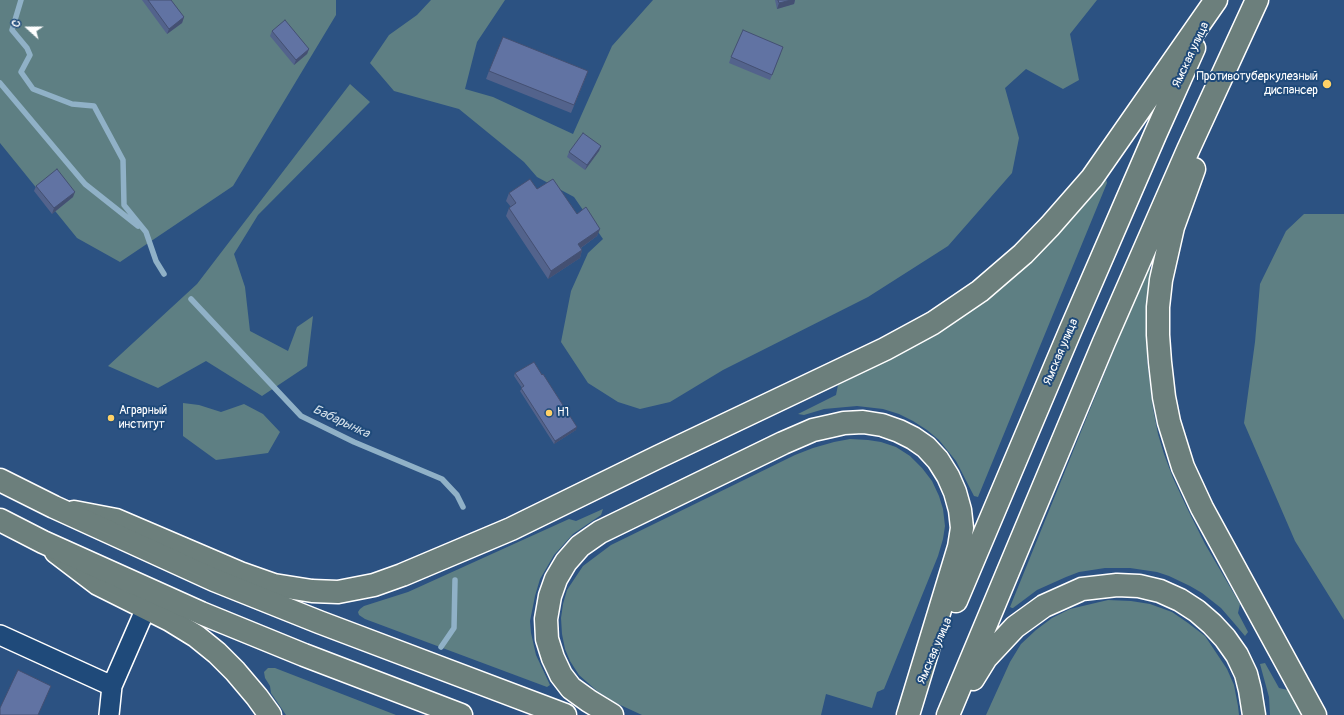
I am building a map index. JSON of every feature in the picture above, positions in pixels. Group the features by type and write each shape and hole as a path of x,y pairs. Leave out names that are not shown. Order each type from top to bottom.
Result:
{"main road":[{"path":"54,507 116,520 240,573 274,584 312,591 338,592 374,585 402,575 511,529 885,349 933,323 980,291 1023,254 1073,201 1092,178 1216,0"},
{"name":"Ямская улица","path":"910,711 1139,171 1216,0"},
{"path":"948,715 1104,342 1188,150 1253,8"},
{"path":"1253,8 1173,227 1161,280 1158,307 1160,362 1164,397 1169,422 1183,467 1202,508 1315,715"},
{"path":"612,715 589,702 571,688 561,676 547,639 546,619 550,596 556,580 566,562 580,546 600,532 783,443 813,430 844,423 863,422 882,425 899,431 926,447 938,460 948,476 955,492 960,510 962,528 959,547 910,711"},
{"path":"0,480 54,507 214,580 319,622 565,715"},
{"path":"0,520 43,542 201,613 304,655 461,715"},
{"path":"43,542 98,584 170,620 196,636 217,653 235,671 257,696 270,715"},
{"path":"948,715 986,658 1015,627 1044,606 1082,589 1117,585 1139,586 1160,591 1180,600 1212,624 1225,638 1237,656 1246,674 1254,715"}],"street":[{"path":"109,715 112,686 146,608"},
{"path":"0,635 112,686"}],"green space":[{"path":"0,0 336,0 336,15 233,186 120,262 77,238 0,143"},
{"path":"431,0 505,0 477,42 465,89 493,97 573,134 612,46 653,0 1097,0 1070,34 1079,80 1063,89 1026,69 1005,88 1019,138 1012,173 948,246 868,297 723,370 670,402 640,409 618,402 588,383 561,342 571,291 588,253 603,239 574,197 537,177 524,162 459,109 394,91 370,63 389,35 417,15"},
{"path":"350,84 370,102 258,215 234,254 245,287 250,331 288,351 297,327 313,316 307,366 262,396 206,361 158,388 108,366 197,284"},
{"path":"1105,178 1107,183 978,497 974,496 956,461 939,440 927,430 899,414 883,409 857,406 824,409 804,415 798,414 836,395 838,385 921,343 978,305 1054,238"},
{"path":"1304,214 1344,214 1344,620 1295,541 1244,423 1255,342 1260,284 1286,231"},
{"path":"1149,268 1151,270 1147,318 1147,360 1158,434 1173,478 1187,508 1205,544 1240,604 1238,613 1248,632 1245,636 1221,608 1202,593 1169,576 1157,572 1130,568 1105,568 1079,572 1037,590 1013,608 1010,607 1146,271"},
{"path":"183,403 199,405 221,412 244,404 263,414 280,432 268,453 216,460 183,436"},
{"path":"850,439 881,442 896,447 910,456 932,481 943,509 945,526 938,556 884,689 877,692 872,708 826,694 821,715 642,715 616,703 597,691 579,675 570,661 565,649 561,618 567,590 583,566 611,545 795,455 813,448"},
{"path":"603,509 601,515 573,534 554,555 540,579 530,621 536,655 550,685 547,687 365,619 359,615 358,612 364,606 408,592 569,519 576,521"},
{"path":"1108,600 1150,604 1172,612 1205,636 1227,669 1234,685 1239,715 986,715 1010,662 1021,644 1052,618 1070,609"},
{"path":"1265,663 1279,688 1288,690 1302,715 1270,715 1269,697 1260,664"},
{"path":"268,668 275,668 396,715 286,715 271,693 270,686 265,678 264,672"}],"building":[{"path":"148,0 171,0 184,17 169,29"},
{"path":"778,0 791,0 779,3"},
{"path":"285,20 309,49 296,60 272,31"},
{"path":"743,30 783,47 772,75 731,57"},
{"path":"503,37 588,71 574,105 489,71"},
{"path":"583,133 601,146 587,165 569,152"},
{"path":"57,169 75,192 54,208 36,186"},
{"path":"530,179 537,189 553,179 577,214 586,207 600,229 578,244 582,250 551,271 509,208 516,203 509,193"},
{"path":"534,362 577,427 555,441 521,388 524,386 515,373"},
{"path":"18,670 51,686 38,715 0,715 0,708"}],"waterway":[{"name":"Бабарынка","path":"21,0 12,30 27,48 30,55 21,72 33,89 72,104 94,106 123,160 124,205 146,232 156,261 164,274"},
{"path":"0,83 85,184 138,226"},
{"name":"Бабарынка","path":"191,299 301,416 354,442 442,479 457,495 463,507"},
{"name":"Бабарынка","path":"441,647 454,628 455,580"}],"place":[{"name":"Противотуберкулезный диспансер","path":"1327,84"},
{"name":"Н1","path":"549,413"},
{"name":"Аграрный институт","path":"111,418"}]}
